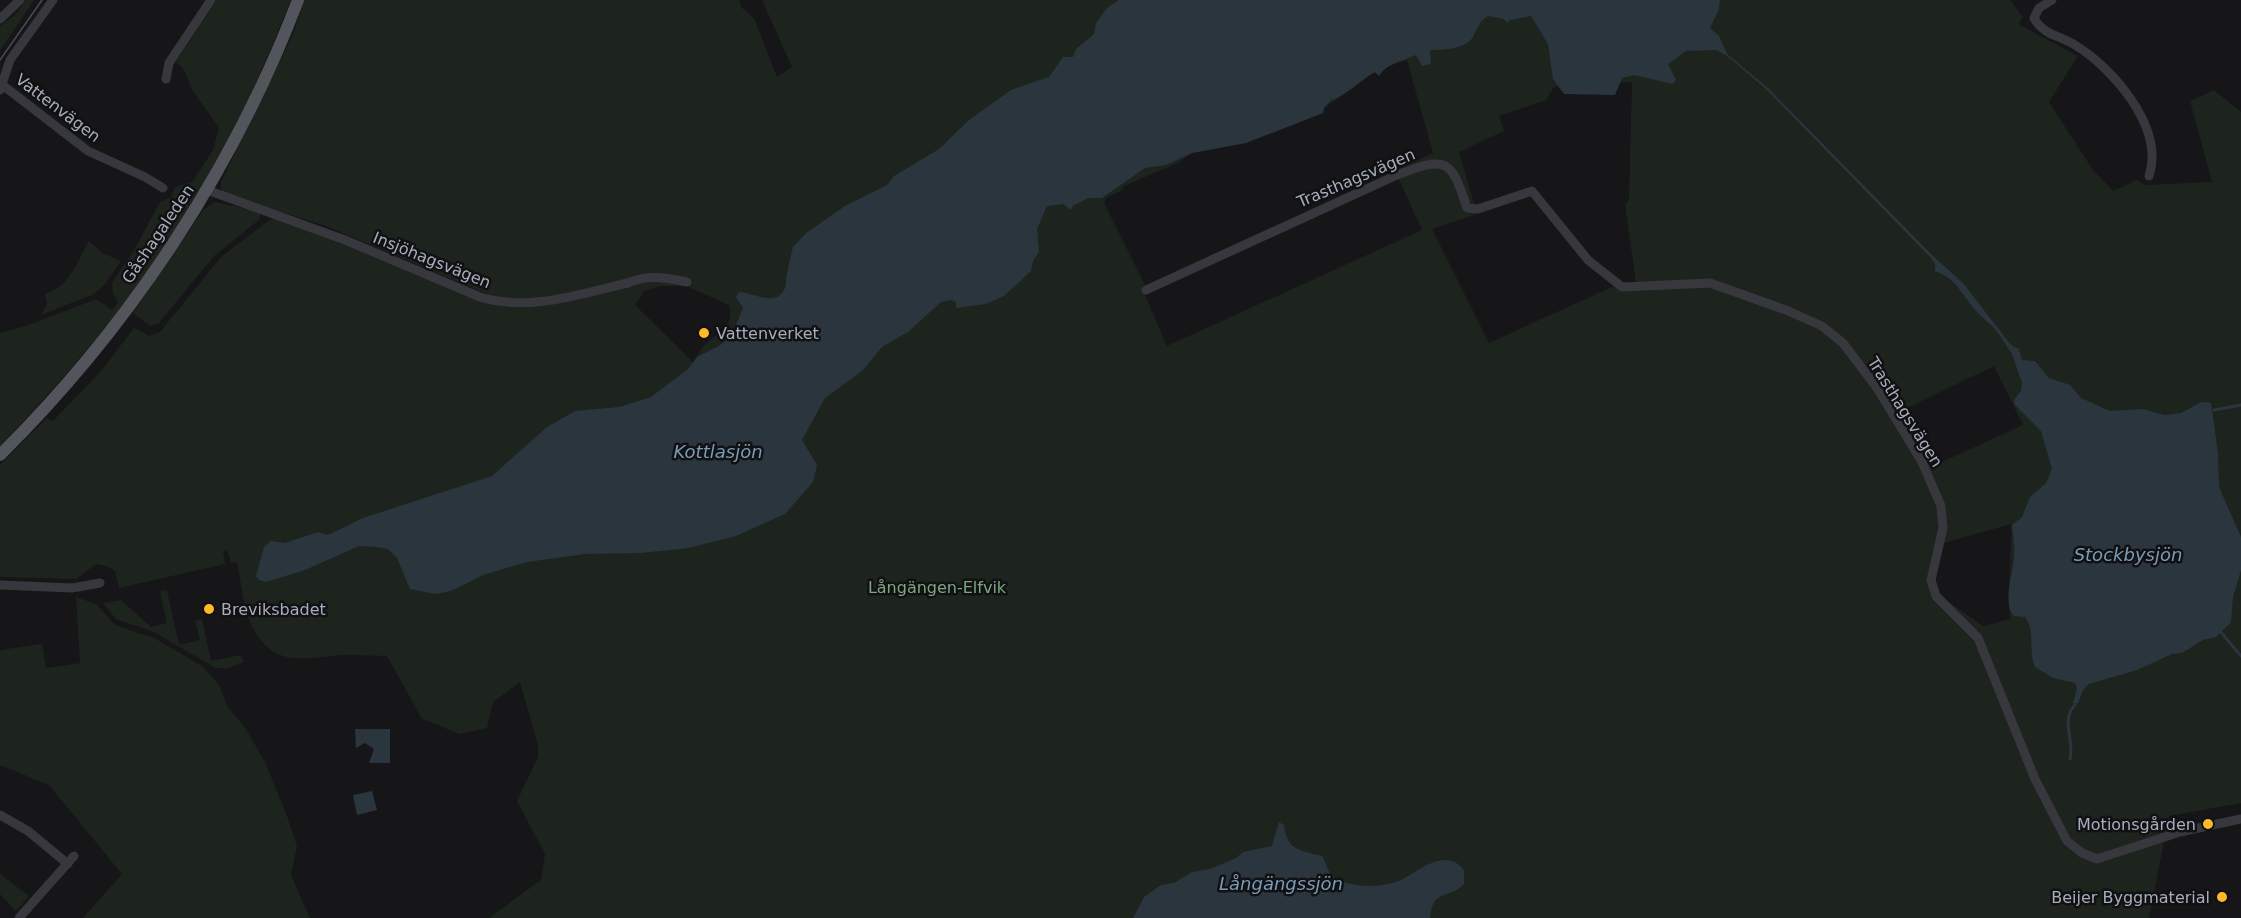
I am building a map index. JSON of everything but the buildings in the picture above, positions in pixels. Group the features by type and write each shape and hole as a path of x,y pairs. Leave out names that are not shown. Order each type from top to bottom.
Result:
{"main road":[{"name":"Gåshagaleden","path":"0,455 55,399 112,330 207,190 269,68 298,0"}],"street":[{"path":"0,19 20,0"},
{"path":"1,86 10,60 53,0"},
{"path":"166,79 169,63 211,0"},
{"path":"2052,0 2039,8 2034,18 2039,28 2074,44 2102,63 2125,87 2140,114 2150,145 2153,164 2149,176"},
{"name":"Vattenvägen","path":"1,86 88,151 145,177 163,189"},
{"name":"Trasthagsvägen","path":"1146,290 1397,175 1426,164 1441,163 1454,172 1467,208 1478,208 1532,191 1588,260 1622,287 1710,283 1786,310 1822,326 1843,344 1877,388 1922,462 1941,506 1943,528 1931,580 1936,596 1978,638 2037,784 2067,840 2074,848 2097,859 2180,832 2241,819"},
{"name":"Insjöhagsvägen","path":"207,190 345,240 480,297 502,304 531,304 628,283 640,278 656,277 687,282"},
{"path":"0,585 72,588 100,583"},
{"path":"0,815 71,860 19,918"}],"green space":[{"path":"26,0 34,0 0,51 0,26 15,15"},
{"path":"217,0 291,0 233,131 211,173 165,247 87,350 0,446 0,333 29,325 96,299 112,310 118,302 113,294 112,283 134,250 160,202 171,197 175,187 192,182 213,150 219,128 193,91 183,68 176,62"},
{"name":"Långängen-Elfvik","path":"304,0 739,0 742,8 754,18 777,77 792,67 762,0 2010,0 2023,17 2018,24 2078,56 2049,102 2093,170 2113,191 2137,180 2145,185 2212,182 2190,101 2214,90 2241,112 2241,803 2169,816 2149,918 489,918 541,880 545,854 517,801 538,757 538,745 520,682 493,702 487,728 460,734 422,719 387,656 346,655 301,658 279,654 269,648 260,639 249,619 237,562 231,563 227,550 223,551 225,564 119,588 115,571 107,566 96,564 76,579 0,577 0,465 47,418 53,421 101,371 134,328 149,336 160,332 222,256 275,216 478,300 492,296 326,226 227,195 221,190 221,182 294,32","holes":["1407,60 1433,153 1395,171 1422,230 1167,346 1144,293 1145,285 1104,203 1106,198 1121,191 1124,186 1178,163 1192,153 1246,143 1323,113 1324,108 1375,72 1379,76 1386,67","1632,82 1629,200 1625,204 1636,283 1612,287 1489,343 1432,229 1477,214 1459,152 1504,131 1499,116 1546,100 1554,87","661,286 686,286 729,305 730,319 724,329 704,346 693,362 635,305 644,291","1994,366 2023,425 1931,467 1901,411","2011,524 2010,619 1983,626 1939,595 1934,577 1944,543"]},
{"path":"216,202 260,212 260,219 214,256 158,324 150,326 133,313 204,209"},
{"path":"89,241 102,253 121,261 106,283 94,294 41,315 47,304 45,294 67,280"},
{"path":"167,590 179,645 200,640 195,620 202,619 211,661 241,655 244,662 229,668 216,668 154,632 116,619 103,603 121,600 151,627 167,623 160,591"},
{"path":"76,597 96,604 115,625 156,639 202,666 219,685 227,706 246,729 265,762 287,816 297,846 291,875 310,918 83,918 122,874 49,785 0,765 0,650 42,644 46,668 80,663"},
{"path":"0,874 29,896 16,911 0,894"}],"water":[{"name":"Kottlasjön","path":"1119,0 1720,0 1719,9 1710,28 1719,36 1727,54 1768,88 1933,256 1963,283 2011,345 2019,349 2022,360 2035,361 2049,378 2070,385 2081,398 2110,411 2143,409 2164,415 2181,413 2201,402 2211,403 2218,453 2219,487 2241,537 2241,570 2233,597 2231,622 2216,637 2203,640 2182,653 2172,654 2137,670 2089,684 2083,690 2078,703 2073,704 2077,688 2075,683 2053,678 2035,667 2028,623 2025,617 2014,616 2009,603 2014,553 2012,525 2022,517 2030,497 2046,483 2052,469 2041,431 2015,405 2014,400 2021,391 2022,381 2012,354 1996,330 1973,308 1952,281 1935,271 1935,264 1931,258 1766,89 1726,55 1716,50 1686,51 1668,64 1676,80 1673,84 1634,75 1622,78 1615,95 1564,94 1553,79 1548,44 1531,16 1510,20 1507,23 1504,19 1488,16 1481,22 1471,40 1461,46 1430,50 1431,64 1422,66 1416,55 1391,65 1379,76 1375,72 1341,96 1331,100 1323,113 1246,143 1192,153 1166,165 1145,168 1102,198 1088,198 1073,206 1071,210 1063,204 1047,206 1037,229 1039,252 1033,261 1031,271 1004,296 986,304 956,308 956,302 951,300 941,302 908,332 882,347 862,371 825,398 802,440 817,465 813,482 785,514 736,536 688,548 641,553 585,554 527,562 483,575 451,591 435,594 410,589 397,558 388,549 377,547 359,546 305,570 266,582 259,580 256,576 264,547 271,541 285,543 318,532 328,535 363,518 492,476 547,427 575,411 619,407 651,397 688,369 697,357 719,346 732,335 743,308 736,297 739,292 772,298 783,292 793,247 806,233 845,206 887,185 894,176 939,149 969,120 1011,90 1049,77 1063,57 1073,57 1076,49 1094,34 1096,23 1107,8"},
{"path":"355,729 390,729 390,763 369,763 374,749 365,743 356,748"},
{"path":"372,791 377,810 357,815 353,795"},
{"name":"Långängssjön","path":"1279,822 1284,825 1288,840 1292,845 1322,856 1331,874 1348,883 1376,886 1394,883 1432,863 1449,860 1457,863 1464,870 1464,884 1453,892 1442,895 1434,902 1430,918 1133,918 1144,897 1161,885 1174,883 1192,872 1210,869 1236,858 1243,852 1272,846"}],"waterway":[{"path":"2214,410 2241,405"},
{"path":"2220,631 2241,656"},
{"path":"2070,759 2068,724 2075,705"}],"tram line":[{"path":"0,60 42,0"}],"place":[{"name":"Vattenverket","path":"704,333"},
{"name":"Breviksbadet","path":"209,609"},
{"name":"Motionsgården","path":"2208,824"},
{"name":"Beijer Byggmaterial","path":"2222,897"}],"water label":[{"name":"Stockbysjön","path":"2128,554"}]}
